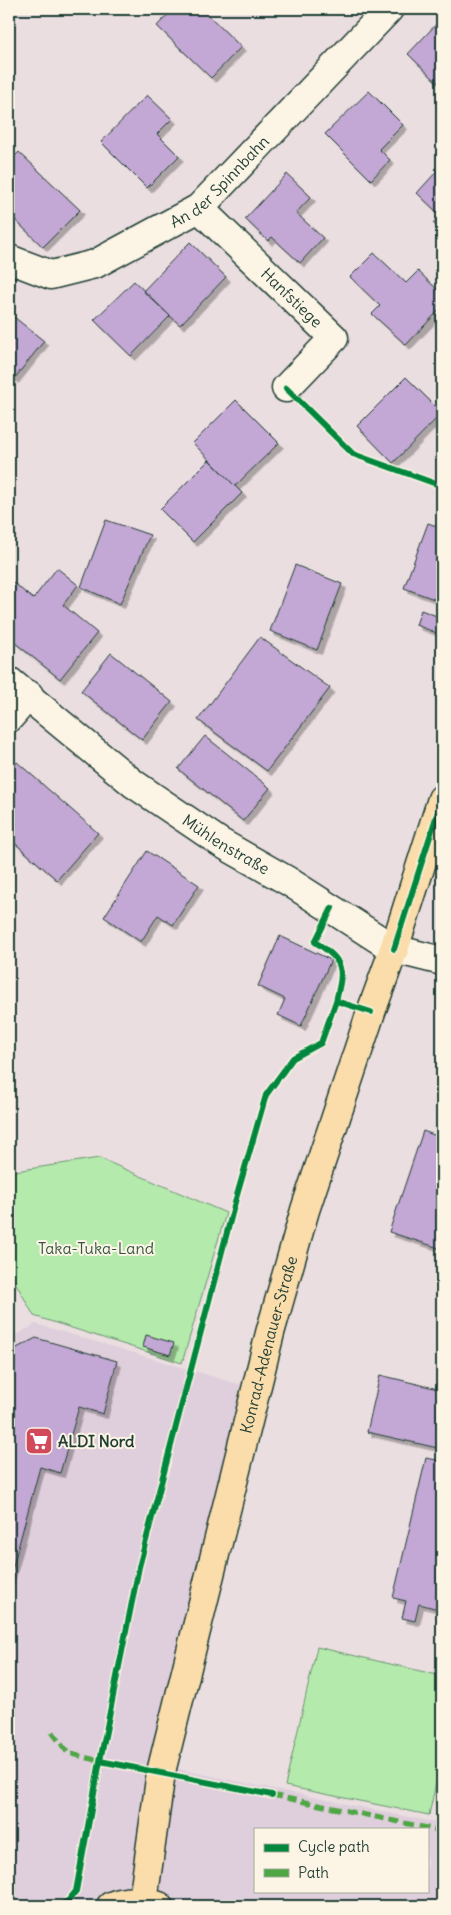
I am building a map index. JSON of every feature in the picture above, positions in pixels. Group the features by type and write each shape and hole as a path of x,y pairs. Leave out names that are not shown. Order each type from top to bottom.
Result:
{"main road":[{"name":"Konrad-Adenauer-Straße","path":"151,1904 161,1772 270,1333 306,1210 371,1012 394,949 442,799"},
{"path":"111,1906 118,1903 151,1904"}],"street":[{"name":"An der Spinnbahn","path":"9,260 51,275 95,264 199,208 389,9"},
{"name":"Hanfstiege","path":"199,208 334,338 286,388"},
{"name":"Mühlenstraße","path":"9,718 19,688 68,731 134,784 221,843 295,885 394,949 442,961"}],"shaded area":[{"path":"36,1324 245,1386 154,1764 442,1824 442,1906 9,1906 9,1339"}],"green space":[{"name":"Taka-Tuka-Land","path":"99,1158 226,1213 182,1363 34,1316 9,1271 9,1172"},
{"path":"317,1647 442,1676 442,1755 429,1815 285,1786"}],"building":[{"path":"173,9 202,9 241,47 211,78 157,26"},
{"path":"442,18 442,87 408,54"},
{"path":"369,91 403,125 379,149 390,160 371,180 325,134"},
{"path":"147,95 172,119 157,134 179,156 147,188 101,142"},
{"path":"19,152 80,210 43,247 9,214 9,162"},
{"path":"438,170 442,174 442,232 433,223 440,215 417,193"},
{"path":"287,174 311,197 296,213 323,238 300,263 272,237 268,241 245,219"},
{"path":"190,242 226,277 180,325 143,291"},
{"path":"374,253 406,283 418,271 442,294 442,307 406,345 372,314 380,306 350,277"},
{"path":"134,281 170,316 131,356 94,320"},
{"path":"9,313 44,341 14,379 9,375"},
{"path":"406,377 442,413 393,463 357,426"},
{"path":"236,400 279,443 235,486 193,443"},
{"path":"209,460 242,493 193,542 160,509"},
{"path":"106,520 150,535 120,604 81,587"},
{"path":"428,523 442,528 442,602 404,588"},
{"path":"295,565 342,584 317,650 270,631"},
{"path":"57,568 78,585 63,605 97,633 60,679 9,638 9,579 33,599"},
{"path":"421,610 442,618 442,635 416,625"},
{"path":"260,637 330,688 267,771 198,720"},
{"path":"111,653 172,702 142,740 81,691"},
{"path":"205,736 270,788 243,821 178,769"},
{"path":"17,762 98,833 57,880 9,838 9,771"},
{"path":"147,851 199,885 173,925 158,915 141,942 104,917"},
{"path":"280,936 331,960 301,1026 278,1015 285,999 258,986"},
{"path":"423,1131 442,1138 442,1249 389,1232"},
{"path":"146,1335 174,1343 170,1355 143,1347"},
{"name":"ALDI Nord","path":"36,1338 117,1361 103,1414 79,1407 60,1473 40,1467 9,1581 9,1352"},
{"path":"380,1375 442,1390 442,1449 367,1432"},
{"path":"426,1458 442,1461 442,1610 419,1604 415,1621 402,1618 406,1601 393,1598"}],"marked path":[{"path":"52,1732 68,1753 100,1761 99,1764"},
{"path":"272,1795 428,1828"},
{"path":"428,1828 442,1831"}],"cycle path":[{"path":"286,388 353,454 442,486"},
{"path":"394,949 442,799"},
{"path":"332,908 315,942 332,955 340,967 341,973 336,1001"},
{"path":"272,1795 100,1761 139,1567 235,1202 266,1095 293,1058 321,1043 336,1001 371,1012"},
{"path":"58,1906 68,1901 76,1891 100,1761"}],"place":[{"name":"ALDI Nord","path":"39,1441"}]}
